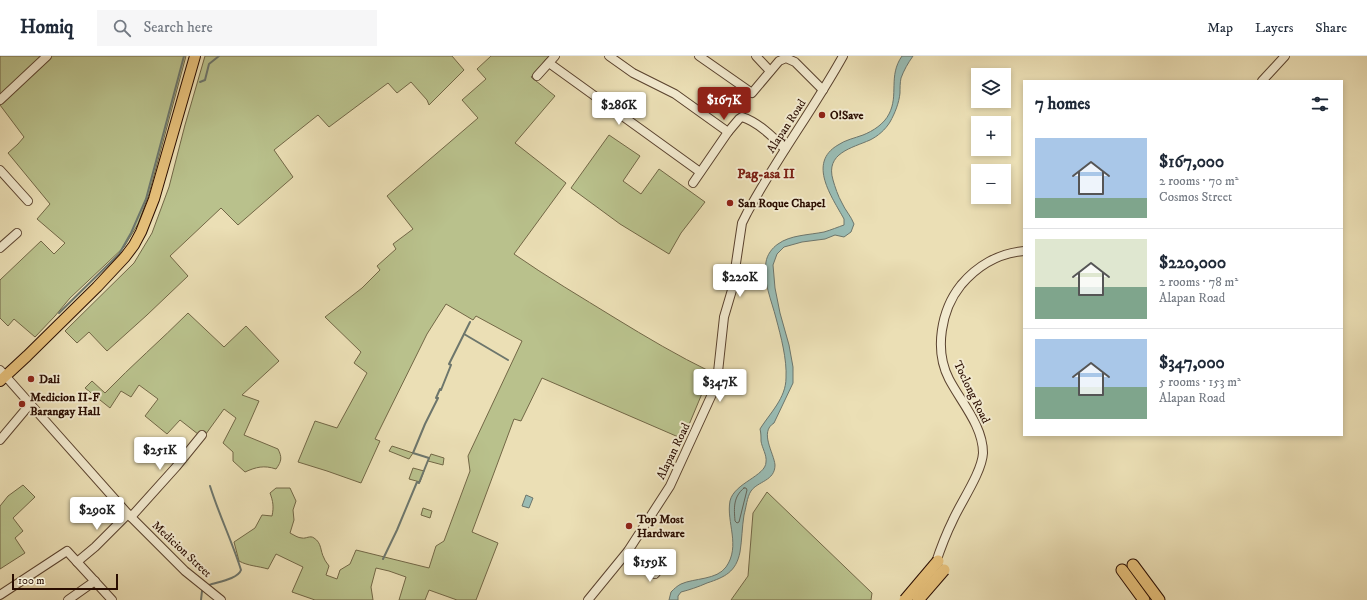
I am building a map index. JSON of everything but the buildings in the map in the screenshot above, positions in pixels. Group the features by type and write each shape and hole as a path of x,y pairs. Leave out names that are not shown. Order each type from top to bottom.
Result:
{"highway":[{"path":"905,600 941,565 918,600"},
{"path":"1133,565 1159,600"},
{"path":"1122,570 1144,600"}],"main road":[{"path":"2,376 113,271 134,245 154,200 195,56"}],"street":[{"path":"0,100 47,56"},
{"path":"537,76 555,56"},
{"path":"609,56 633,73 675,94 728,132"},
{"path":"699,56 752,93 782,59 796,59 823,90"},
{"path":"756,56 770,71"},
{"name":"Alapan Road","path":"588,600 628,551 675,477 713,392 718,372 724,317 732,290 742,223 754,199 843,56"},
{"path":"1263,80 1285,56"},
{"path":"549,63 700,172"},
{"path":"693,183 728,132 742,117 746,118 762,129 785,149"},
{"path":"0,171 28,201"},
{"path":"0,248 17,233"},
{"name":"Toclong Road","path":"924,600 944,540 978,470 982,456 982,445 976,427 945,370 941,344 944,318 955,294 972,274 994,259 1010,253 1023,251"},
{"name":"Medicion Street","path":"2,376 31,403 130,516 185,571 221,600"},
{"path":"0,440 31,403"},
{"path":"77,562 130,516 176,467 202,436"},
{"path":"0,595 67,551 112,600"},
{"path":"628,551 655,574 671,556"},
{"path":"68,600 95,581"}],"green space":[{"path":"0,56 186,56 149,194 138,224 124,247 70,298 35,337 14,319 8,326 0,318 0,280 41,241 54,254 65,243 37,219 50,204 8,153 24,137 0,105"},
{"path":"205,56 452,56 464,70 429,105 427,100 411,82 397,93 388,83 329,127 318,115 274,150 293,177 238,225 221,208 170,256 188,276 107,351 89,332 77,343 65,331 134,263 152,233 169,187"},
{"path":"491,56 549,56 531,77 555,96 515,143 566,183 514,254 551,279 638,332 711,372 683,439 542,378 521,421 514,419 472,532 498,543 476,600 457,600 429,590 425,600 399,600 406,577 376,568 371,587 373,600 315,600 292,592 303,567 276,554 268,569 239,561 234,542 255,528 262,515 272,516 273,504 270,493 276,488 290,488 296,501 293,510 294,520 290,533 299,538 311,537 317,540 324,559 329,566 326,575 337,579 340,570 350,564 356,550 429,568 436,546 444,541 470,471 468,456 522,341 476,316 473,320 446,304 427,334 375,439 380,441 361,483 298,462 315,421 337,428 367,373 354,363 361,352 325,317 362,288 380,270 377,266 396,249 393,244 413,229 387,196 478,118 462,100 486,79 477,69"},
{"path":"609,135 640,156 623,181 641,194 659,169 705,202 681,233 669,254 620,224 571,188"},
{"path":"188,313 224,347 246,326 279,361 242,395 259,401 244,435 278,449 281,459 276,469 260,467 245,472 233,461 233,452 223,443 236,418 224,409 203,438 180,420 167,434 145,416 158,399 139,385 131,397 121,391 110,408 85,388 92,381 105,393"},
{"path":"392,446 413,453 409,459 389,451"},
{"path":"431,454 444,458 443,465 428,461"},
{"path":"413,468 424,471 420,482 409,479"},
{"path":"23,485 35,497 13,518 23,531 15,538 25,553 0,569 0,506 8,496"},
{"path":"767,492 872,593 871,600 731,600 748,576 753,513"},
{"path":"423,508 432,511 430,518 421,515"}],"water":[{"path":"902,56 913,56 901,78 899,100 890,122 879,135 848,149 836,158 833,163 833,180 836,189 843,206 854,224 851,232 844,237 835,235 825,239 802,242 784,247 777,254 773,265 775,288 793,367 793,383 774,423 768,432 768,443 775,465 774,470 769,478 754,488 750,493 744,515 741,547 736,564 729,573 724,576 681,592 678,596 678,600 669,600 671,592 680,585 686,582 711,577 726,567 730,559 733,542 729,509 730,501 737,489 756,476 765,467 766,459 761,441 760,429 777,405 783,392 786,378 786,363 783,348 766,283 765,269 767,257 776,246 783,241 800,236 824,232 844,225 844,219 829,191 825,180 823,171 824,161 829,152 838,145 871,131 878,127 887,118 892,107 895,71"},
{"path":"526,495 533,498 529,508 522,506"}],"waterway":[{"path":"59,313 119,254 131,233 146,199 184,56"},
{"path":"200,82 205,80 209,64 219,56"},
{"path":"383,559 417,482 419,483 429,458 413,453 438,398 436,398 440,389 441,390 451,365 449,364 470,322"},
{"path":"464,334 508,360"},
{"path":"209,585 232,578 241,570 210,486"},
{"path":"201,600 202,591"}],"place":[{"name":"O!Save","path":"822,115"},
{"name":"San Roque Chapel","path":"730,203"},
{"name":"Dali","path":"31,379"},
{"name":"Medicion II-F Barangay Hall","path":"22,404"},
{"name":"Top Most Hardware","path":"629,526"}],"district":[{"name":"Pag-asa II","path":"766,173"}]}
